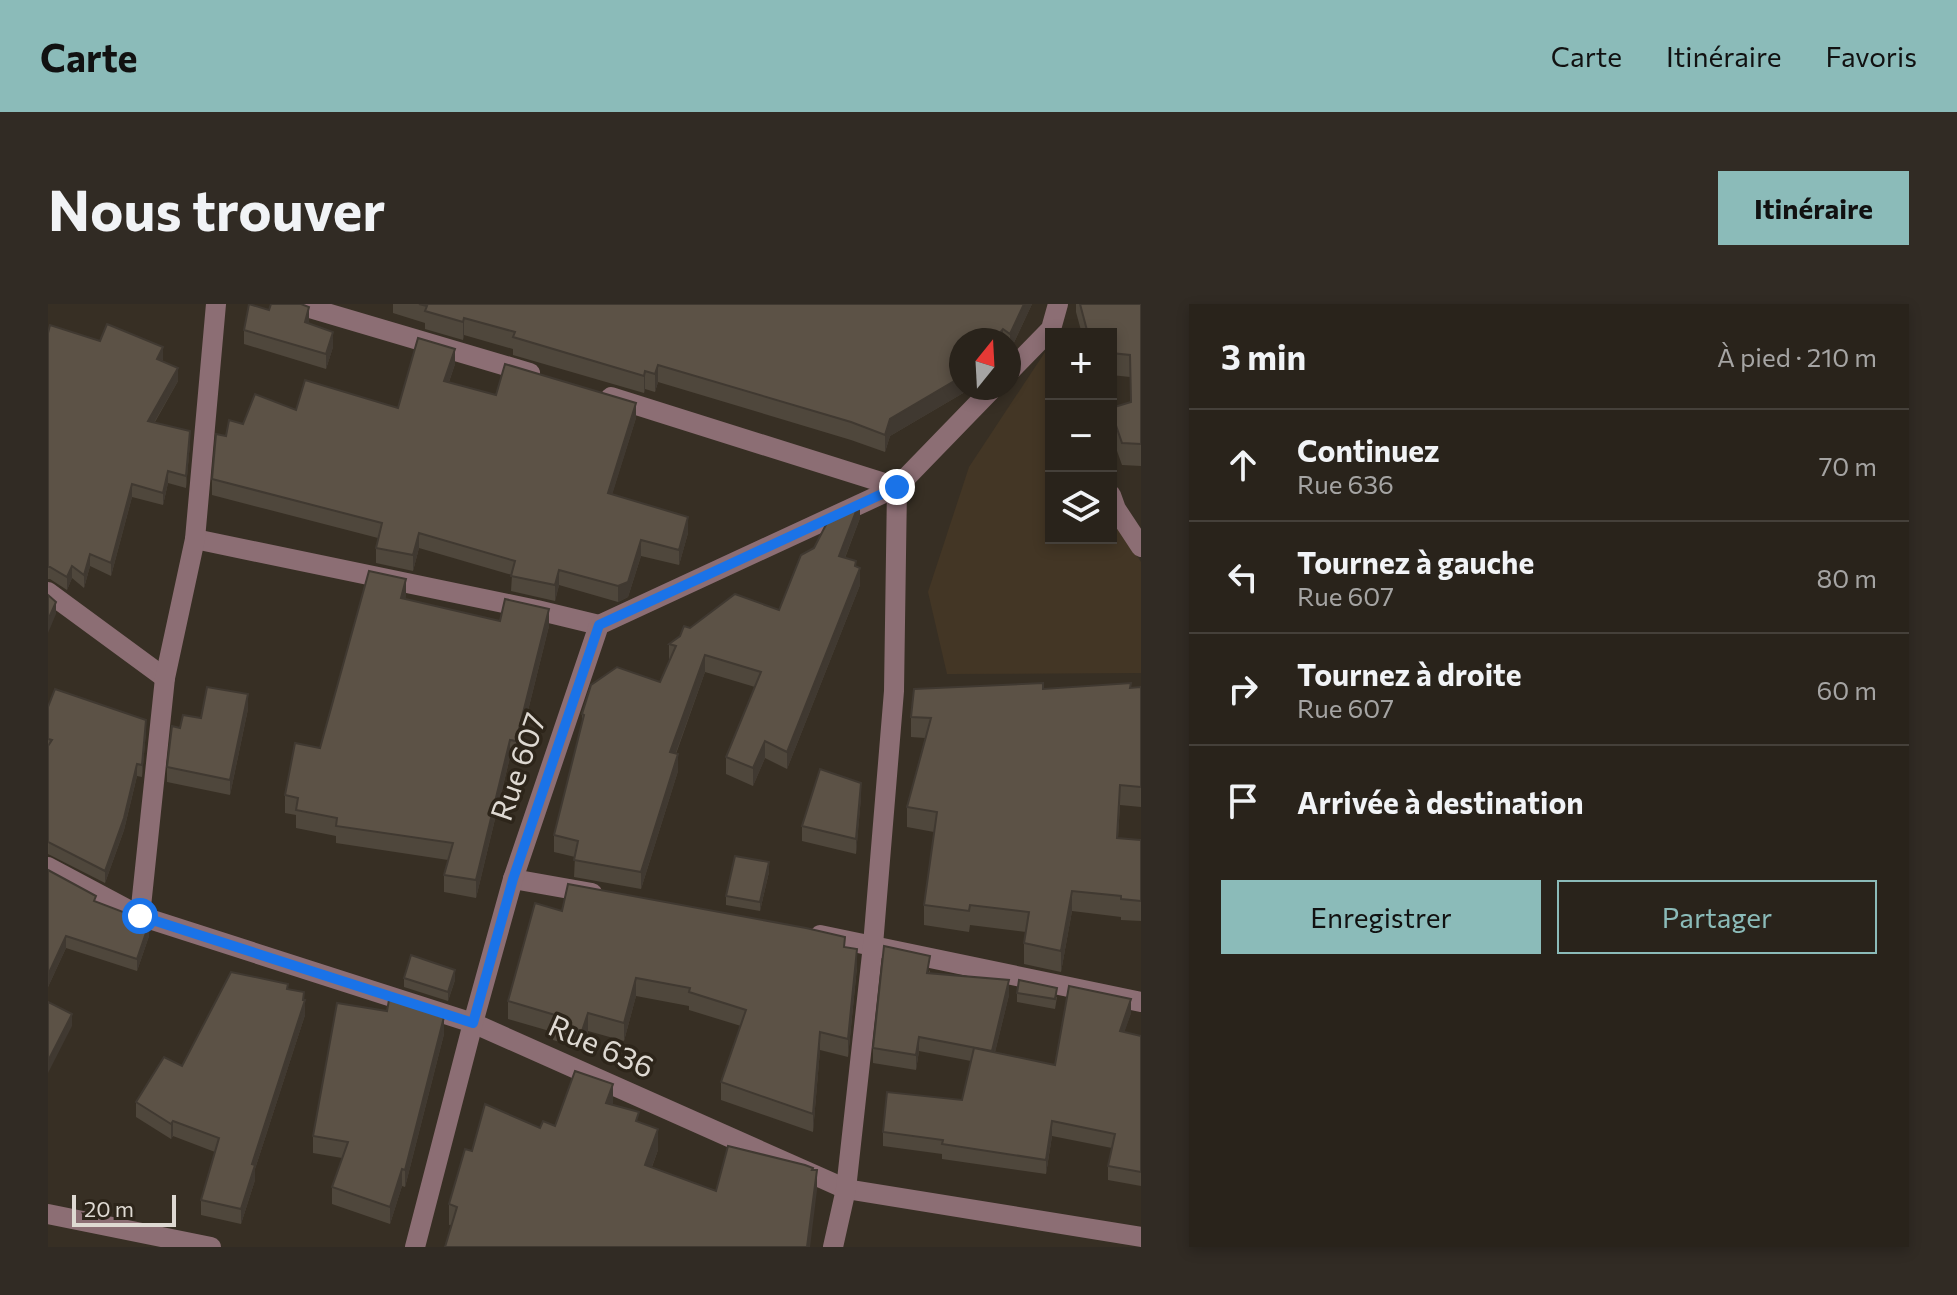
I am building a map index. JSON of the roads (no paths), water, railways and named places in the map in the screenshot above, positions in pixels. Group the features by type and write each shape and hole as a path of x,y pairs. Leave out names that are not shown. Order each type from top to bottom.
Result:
{"street":[{"path":"140,916 165,678 195,539 216,304"},
{"path":"296,304 547,379"},
{"path":"1053,328 1058,304"},
{"path":"1021,361 1045,338"},
{"path":"592,392 897,487"},
{"path":"195,539 599,625 897,487 981,400"},
{"path":"833,1247 846,1189 902,691 897,487"},
{"path":"1117,511 1141,547"},
{"path":"48,592 165,678"},
{"name":"Rue 607","path":"415,1247 513,879 599,625"},
{"name":"Rue 636","path":"48,867 140,916 473,1023 846,1189 1141,1237"},
{"path":"513,879 607,896"},
{"path":"795,931 1141,1002"},
{"path":"48,1214 211,1247"}]}
